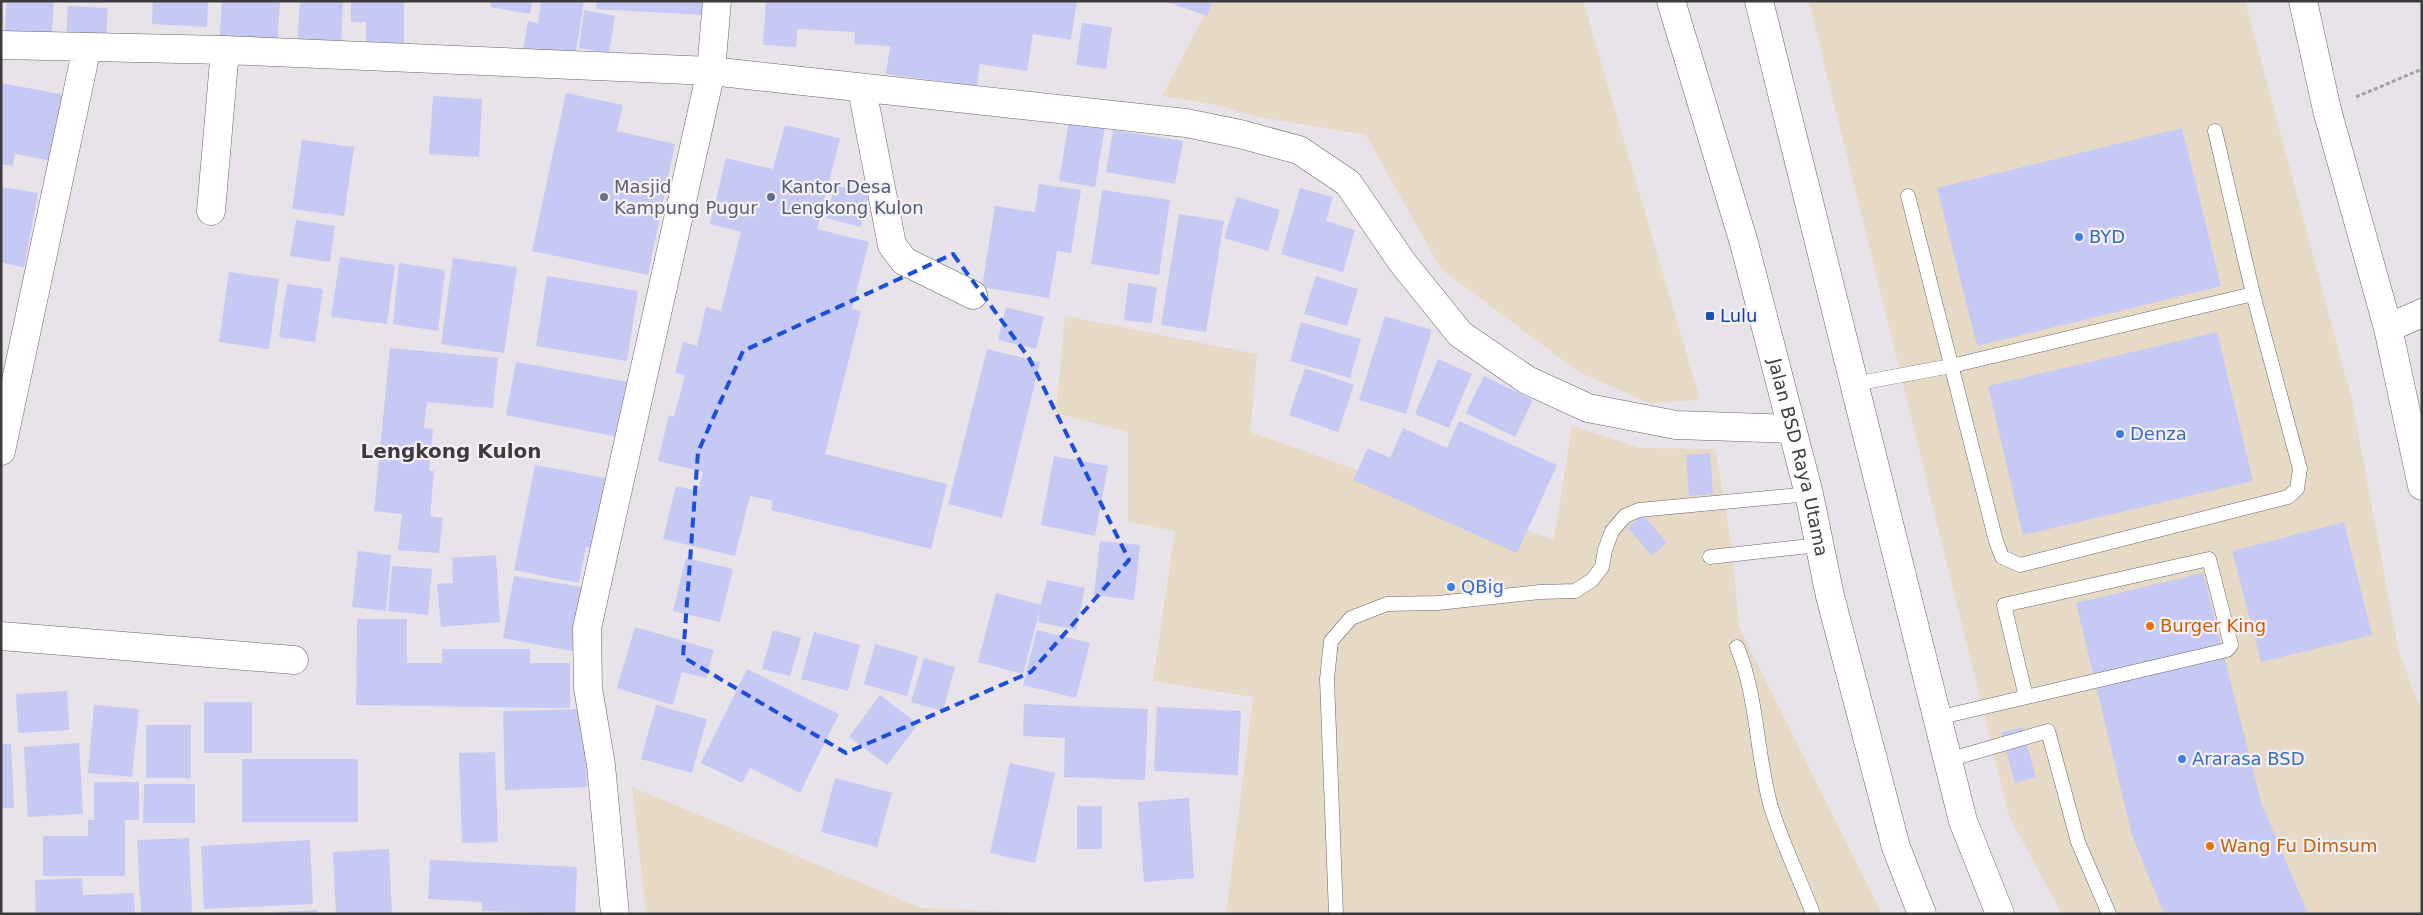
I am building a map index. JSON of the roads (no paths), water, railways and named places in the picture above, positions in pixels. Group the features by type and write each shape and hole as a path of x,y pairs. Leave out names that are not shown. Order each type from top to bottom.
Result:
{"street":[{"path":"615,914 601,765 588,688 587,628 711,71 717,1"},
{"name":"Jalan BSD Raya Utama","path":"1670,1 1744,243 1809,494 1830,596 1896,847 1922,914"},
{"path":"1759,1 1963,821 2000,914"},
{"path":"2303,1 2328,110 2388,328 2422,486"},
{"path":"1,46 225,50 711,71 1186,123 1240,134 1299,150 1348,183 1402,262 1460,334 1527,380 1588,408 1676,425 1792,429"},
{"path":"1,450 87,47"},
{"path":"211,211 225,50"},
{"path":"862,89 892,245 904,261 973,295"},
{"path":"2388,328 2422,313"},
{"path":"1,636 294,660"}],"lane":[{"path":"1908,196 1996,541 2002,557 2020,565 2288,497 2297,489 2300,469 2253,294 2215,131"},
{"path":"1854,384 1951,366 2253,294"},
{"path":"1336,914 1327,678 1331,641 1351,618 1387,604 1438,603 1540,592 1575,591 1592,580 1602,568 1604,550 1612,531 1625,516 1639,510 1809,494"},
{"path":"1710,557 1819,545"},
{"path":"1937,718 2228,650 2231,645 2209,559 2004,606 2026,697"},
{"path":"1737,647 1746,667 1757,739 1771,808 1813,914"},
{"path":"1948,760 2048,730 2078,842 2109,914"}],"place":[{"name":"Masjid Kampung Pugur","path":"604,197"},
{"name":"Kantor Desa Lengkong Kulon","path":"771,197"},
{"name":"BYD","path":"2079,237"},
{"name":"Lulu","path":"1710,316"},
{"name":"Denza","path":"2120,434"},
{"name":"QBig","path":"1451,587"},
{"name":"Burger King","path":"2150,626"},
{"name":"Ararasa BSD","path":"2182,759"},
{"name":"Wang Fu Dimsum","path":"2210,846"}],"district":[{"name":"Lengkong Kulon","path":"451,451"}]}
